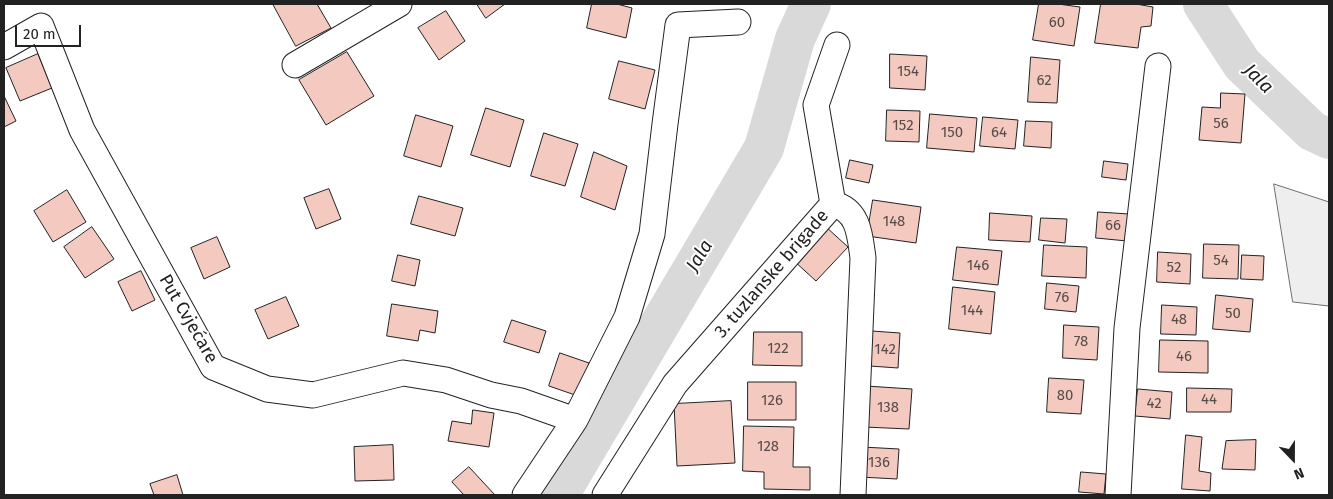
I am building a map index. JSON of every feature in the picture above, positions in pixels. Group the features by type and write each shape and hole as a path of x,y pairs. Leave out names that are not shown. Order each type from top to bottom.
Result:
{"street":[{"path":"295,65 399,4"},
{"path":"525,495 576,420 627,317 652,234 678,25 738,22"},
{"name":"Put Cvjećare","path":"4,47 40,26 82,130 213,368 267,389 313,395 402,372 446,380 491,395 521,401 576,420"},
{"path":"833,204 816,105 837,45"},
{"path":"1118,495 1126,328 1158,66"},
{"name":"3. tuzlanske brigade","path":"605,495 675,384 833,204 843,206 858,226 863,258 854,495"}],"shaded area":[{"path":"1274,184 1329,202 1329,306 1293,302"}],"building":[{"path":"273,4 317,4 331,28 296,46"},
{"path":"477,4 505,4 486,18"},
{"path":"592,4 617,4 632,8 626,38 587,28"},
{"path":"1039,4 1080,7 1074,46 1033,40"},
{"path":"1101,4 1136,4 1153,7 1151,26 1141,27 1138,48 1095,43"},
{"path":"446,11 465,41 439,60 418,28"},
{"path":"347,52 374,96 326,125 299,80"},
{"path":"38,54 52,88 20,101 6,68"},
{"path":"890,54 927,56 925,90 890,88"},
{"path":"1031,57 1060,60 1057,103 1028,102"},
{"path":"619,61 655,70 645,109 609,99"},
{"path":"1221,93 1245,94 1241,143 1199,140 1202,107 1220,108"},
{"path":"4,96 16,121 4,127"},
{"path":"486,108 524,120 510,167 471,155"},
{"path":"887,110 920,111 919,142 886,141"},
{"path":"930,114 977,118 974,152 927,148"},
{"path":"416,115 453,126 441,167 404,156"},
{"path":"983,117 1018,120 1015,149 980,146"},
{"path":"1026,121 1052,122 1051,148 1024,146"},
{"path":"544,133 578,144 565,186 531,176"},
{"path":"594,152 627,166 615,210 581,197"},
{"path":"850,160 873,165 869,183 846,178"},
{"path":"1104,161 1128,164 1126,180 1102,177"},
{"path":"329,189 341,219 316,229 304,198"},
{"path":"67,190 86,222 53,242 34,211"},
{"path":"419,196 463,208 455,236 411,224"},
{"path":"873,200 921,207 916,243 867,236"},
{"path":"1098,212 1129,214 1127,241 1096,238"},
{"path":"990,213 1032,216 1030,242 989,240"},
{"path":"1041,218 1067,219 1065,243 1039,240"},
{"path":"825,226 848,247 816,281 793,260"},
{"path":"92,227 114,259 85,278 64,247"},
{"path":"217,237 230,267 204,279 191,248"},
{"path":"1204,244 1239,245 1238,279 1203,278"},
{"path":"1044,245 1087,247 1086,278 1042,276"},
{"path":"957,247 1002,251 998,285 953,280"},
{"path":"1158,252 1191,254 1190,284 1157,282"},
{"path":"398,255 420,260 415,286 392,281"},
{"path":"1242,255 1264,256 1263,280 1241,279"},
{"path":"141,271 155,300 132,311 118,282"},
{"path":"1047,283 1079,286 1076,312 1045,309"},
{"path":"953,287 995,292 991,334 949,329"},
{"path":"1216,295 1253,299 1250,332 1213,329"},
{"path":"286,297 299,326 268,339 255,310"},
{"path":"392,304 438,311 435,333 420,330 418,341 387,336"},
{"path":"1162,305 1197,307 1196,335 1161,334"},
{"path":"512,320 546,331 539,353 504,342"},
{"path":"1064,325 1099,327 1097,360 1063,358"},
{"path":"872,331 900,333 898,368 870,366"},
{"path":"754,332 802,332 802,366 753,365"},
{"path":"1160,340 1208,341 1208,373 1159,372"},
{"path":"560,353 589,363 578,396 549,386"},
{"path":"1049,378 1084,380 1081,414 1047,412"},
{"path":"748,382 796,382 796,420 748,420"},
{"path":"866,386 912,389 909,429 864,427"},
{"path":"1187,388 1232,389 1231,412 1187,412"},
{"path":"1138,389 1172,392 1170,419 1135,416"},
{"path":"731,401 735,463 677,466 674,404"},
{"path":"473,410 494,413 489,447 448,441 452,421 471,424"},
{"path":"744,426 794,427 793,467 810,467 810,490 764,489 764,472 743,471"},
{"path":"1186,435 1202,437 1199,471 1211,473 1210,491 1182,489"},
{"path":"1256,440 1255,470 1222,469 1226,441"},
{"path":"393,445 394,480 355,481 354,447"},
{"path":"862,447 899,449 897,479 860,477"},
{"path":"469,467 495,495 464,495 452,482"},
{"path":"1081,472 1106,474 1104,494 1079,492"},
{"path":"177,475 183,495 154,495 150,484"}],"waterway":[{"name":"Jala","path":"559,495 764,148 795,39 811,4"},
{"name":"Jala","path":"1203,4 1242,64 1312,131 1329,139"}]}
